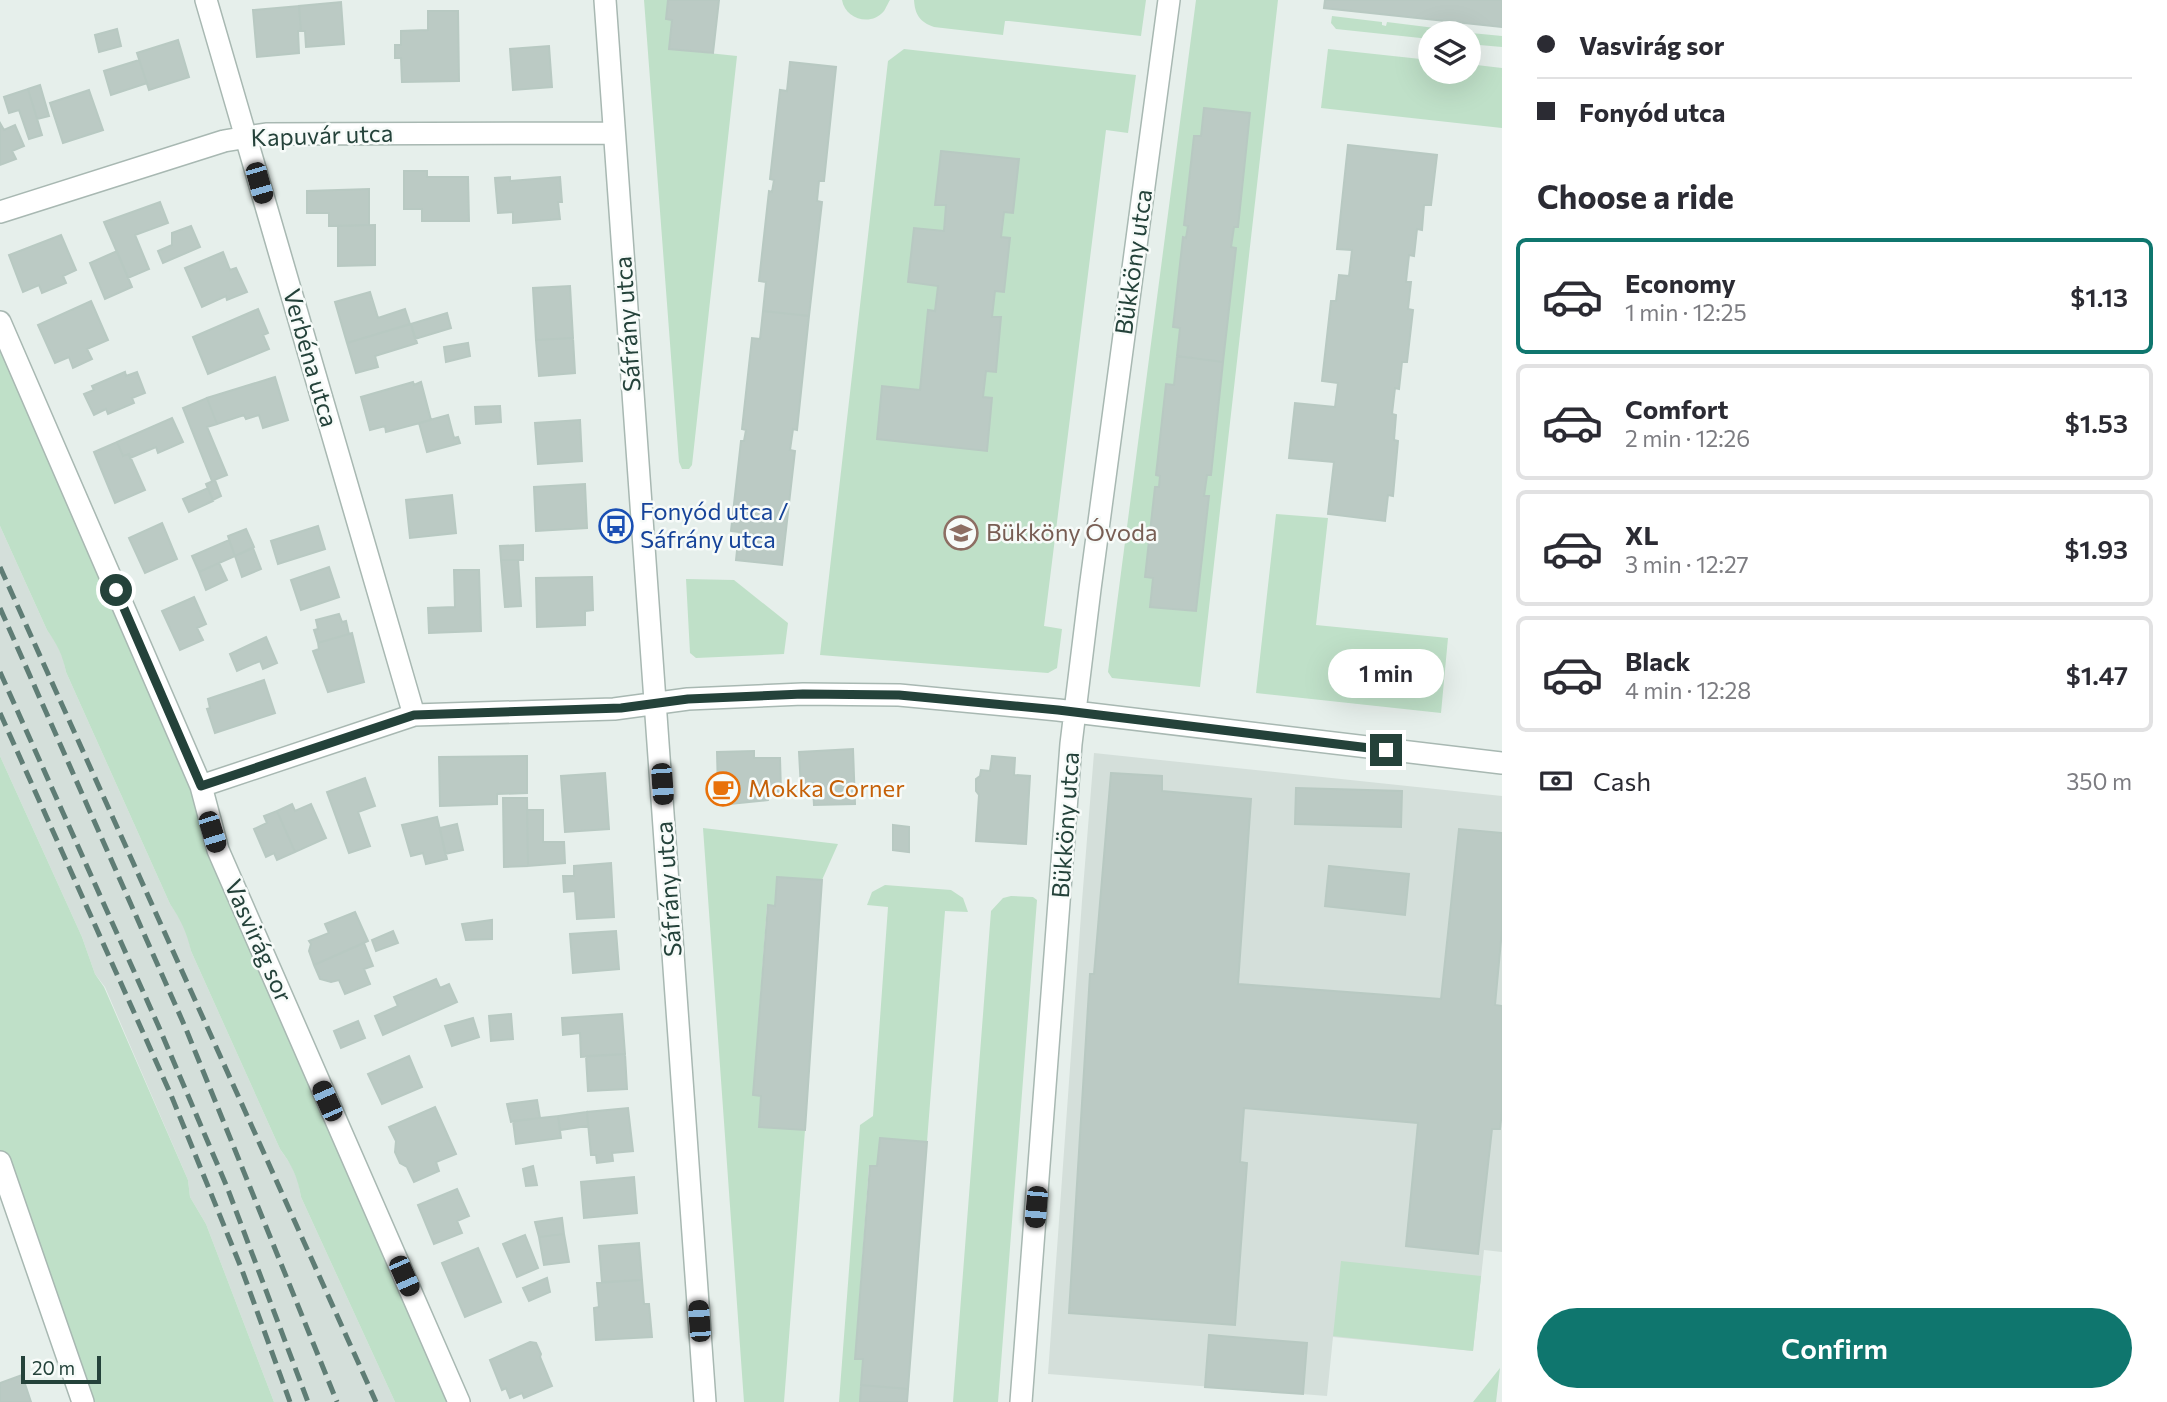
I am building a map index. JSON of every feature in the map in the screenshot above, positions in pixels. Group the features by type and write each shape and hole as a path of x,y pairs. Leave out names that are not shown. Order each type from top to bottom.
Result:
{"street":[{"name":"Verbéna utca","path":"206,0 414,715"},
{"name":"Sáfrány utca","path":"605,0 705,1402"},
{"name":"Bükköny utca","path":"1021,1402 1071,744 1169,0"},
{"name":"Kapuvár utca","path":"0,212 224,141 246,137 278,134 614,133"},
{"name":"Vasvirág sor","path":"0,322 201,786 218,850 459,1402"},
{"path":"201,786 414,715 621,708 703,698 845,694 899,695 1076,712 1502,763"},
{"path":"0,1162 83,1402"}],"shaded area":[{"path":"0,526 47,630 63,658 66,672 170,904 188,935 191,951 280,1149 291,1165 301,1197 395,1402 274,1402 206,1224 190,1197 188,1180 105,987 95,974 82,937 0,756"},
{"path":"1094,753 1502,796 1502,1252 1484,1250 1473,1351 1333,1337 1327,1396 1048,1374"}],"green space":[{"path":"644,0 668,0 666,19 672,20 670,49 737,56 692,465 689,469 682,469 679,462"},
{"path":"842,0 890,0 879,16 866,20 848,12"},
{"path":"914,0 1146,0 1141,36 1009,21 1005,21 1003,35 934,27 919,17"},
{"path":"1196,0 1278,0 1200,687 1112,678 1108,672"},
{"path":"1332,16 1382,22 1382,25 1386,26 1387,22 1418,26 1418,38 1336,29 1331,23"},
{"path":"1481,34 1502,36 1502,47 1481,45"},
{"path":"904,49 1136,75 1128,133 1106,130 1044,626 1062,629 1057,668 1048,673 820,655 888,61"},
{"path":"1328,49 1418,59 1418,84 1481,84 1481,66 1502,68 1502,128 1321,108"},
{"path":"0,322 459,1402 395,1402 301,1197 294,1172 280,1149 191,951 188,938 170,904 66,672 59,650 47,630 0,526"},
{"path":"1276,514 1328,518 1316,625 1448,638 1441,713 1256,693"},
{"path":"686,579 734,580 788,623 784,654 696,658 690,653"},
{"path":"0,756 188,1180 190,1197 206,1224 274,1402 83,1402 0,1162"},
{"path":"703,828 838,844 822,880 777,877 775,906 767,906 753,1095 761,1096 760,1127 805,1130 784,1402 744,1402"},
{"path":"885,885 951,890 963,898 968,912 945,911 927,1142 880,1138 877,1166 869,1166 855,1358 863,1359 860,1402 839,1402 860,1125 873,1116 888,907 867,905 872,892"},
{"path":"1033,897 1037,900 998,1402 953,1402 991,911 1003,898"},
{"path":"1341,1261 1481,1276 1473,1351 1333,1336"},
{"path":"1500,1368 1496,1402 1473,1402"}],"building":[{"path":"668,0 719,0 713,53 669,49 672,20 666,19"},
{"path":"1325,0 1502,0 1502,27 1481,25 1481,21 1446,21 1324,8"},
{"path":"341,2 344,44 306,47 305,31 301,31 299,6"},
{"path":"299,6 299,53 257,57 253,10"},
{"path":"428,11 458,11 459,81 402,82 401,58 395,58 395,45 401,45 401,31 428,30"},
{"path":"117,29 121,46 99,52 95,35"},
{"path":"178,40 189,77 149,90 137,53"},
{"path":"549,46 552,87 513,90 510,49"},
{"path":"139,60 147,83 111,95 104,71"},
{"path":"790,62 836,67 824,181 819,181 817,201 822,202 809,316 763,311 766,282 759,281 769,191 772,192 774,180 770,179 780,90 787,91"},
{"path":"40,85 49,116 37,119 28,89"},
{"path":"28,89 42,135 29,139 19,110 9,113 4,97"},
{"path":"89,90 103,130 63,143 50,103"},
{"path":"1204,108 1250,113 1238,227 1234,227 1231,247 1236,248 1223,362 1177,356 1180,328 1173,327 1183,237 1186,238 1188,226 1184,225 1194,136 1201,136"},
{"path":"0,123 4,130 15,125 24,146 12,151 16,159 0,165"},
{"path":"1348,145 1437,155 1431,205 1424,205 1422,230 1417,229 1414,256 1409,255 1406,282 1411,282 1408,309 1413,310 1407,362 1402,362 1399,389 1395,388 1392,414 1396,415 1394,440 1398,441 1393,496 1388,495 1385,521 1328,514 1334,462 1289,458 1295,403 1335,407 1338,383 1322,381 1331,301 1336,301 1339,275 1349,276 1352,250 1337,249"},
{"path":"941,151 1019,159 1013,213 1004,212 1001,237 1010,238 1004,292 995,291 992,317 1001,317 996,372 986,371 983,397 992,398 987,451 877,439 882,386 920,390 928,310 935,311 938,286 908,282 914,228 944,231 946,205 935,205"},
{"path":"404,171 427,171 427,177 468,177 469,221 422,221 422,209 404,209"},
{"path":"510,177 510,181 560,177 560,219 513,223 513,212 498,213 495,178"},
{"path":"369,189 369,225 329,226 329,213 307,213 307,191"},
{"path":"160,202 168,223 135,235 149,269 128,278 104,222"},
{"path":"375,225 375,265 338,266 338,226"},
{"path":"191,226 200,247 163,263 158,251 172,245 172,233"},
{"path":"61,235 76,270 63,276 66,283 42,293 39,285 23,292 9,255"},
{"path":"117,251 132,287 105,299 90,263"},
{"path":"223,252 230,270 236,268 247,292 227,300 226,296 202,307 185,268"},
{"path":"570,286 573,338 536,340 533,288"},
{"path":"370,292 378,318 405,309 410,324 347,343 335,302"},
{"path":"91,301 108,340 87,349 92,359 73,368 69,357 55,363 38,325"},
{"path":"258,309 268,333 263,335 269,349 208,374 193,337"},
{"path":"763,311 809,316 797,430 793,429 790,450 795,451 782,565 736,560 739,532 731,531 741,441 744,441 746,430 742,429 752,338 760,339"},
{"path":"447,313 451,328 415,339 411,324"},
{"path":"411,324 417,343 375,356 378,367 356,373 347,343"},
{"path":"573,338 575,373 539,376 536,340"},
{"path":"468,343 470,356 446,362 444,347"},
{"path":"1177,356 1223,362 1211,475 1207,475 1204,496 1209,496 1196,611 1150,607 1153,578 1145,577 1155,487 1159,487 1160,476 1156,475 1166,384 1174,385"},
{"path":"125,372 126,376 137,372 145,393 132,398 134,403 108,414 106,409 94,415 84,394 94,390 92,386"},
{"path":"275,377 288,420 263,428 259,415 246,419 244,415 217,424 207,398"},
{"path":"413,382 414,385 421,382 431,420 386,432 385,426 370,430 361,397"},
{"path":"207,398 217,424 207,427 227,475 212,481 183,408"},
{"path":"500,406 501,422 476,424 475,407"},
{"path":"448,415 454,438 458,437 460,443 427,452 419,423"},
{"path":"172,418 183,442 158,453 156,447 130,458 129,454 123,456 117,442"},
{"path":"580,420 582,461 538,464 535,423"},
{"path":"117,442 123,456 129,454 145,490 115,503 94,452"},
{"path":"215,480 221,496 213,500 206,484"},
{"path":"585,484 587,528 536,531 534,487"},
{"path":"208,488 213,501 189,512 183,499"},
{"path":"452,495 456,533 410,538 406,500"},
{"path":"162,523 177,559 145,573 129,538"},
{"path":"318,526 325,549 278,564 271,541"},
{"path":"246,529 254,547 235,556 228,536"},
{"path":"229,540 235,556 199,572 192,556"},
{"path":"523,545 523,560 501,560 500,546"},
{"path":"253,548 261,569 242,577 235,556"},
{"path":"501,560 518,560 521,606 505,607"},
{"path":"219,563 227,580 206,590 199,572"},
{"path":"329,567 339,597 301,610 291,580"},
{"path":"454,570 479,570 481,631 429,633 428,608 455,607"},
{"path":"592,577 593,610 585,611 585,625 537,627 536,578"},
{"path":"194,597 206,624 197,628 203,640 180,650 162,611"},
{"path":"339,614 342,622 346,621 349,634 318,643 314,630 318,629 316,620"},
{"path":"352,633 364,682 328,692 313,651 319,649 318,643"},
{"path":"266,637 277,663 263,669 260,661 237,671 230,654"},
{"path":"264,680 275,713 215,733 207,709 210,708 208,699"},
{"path":"853,749 855,804 814,805 813,788 801,789 799,752"},
{"path":"754,751 754,758 780,758 781,792 770,793 768,800 730,804 727,794 718,790 717,752"},
{"path":"527,756 527,793 497,794 497,804 440,806 439,757"},
{"path":"992,756 1015,758 1014,775 1030,776 1026,844 976,841 979,795 976,791 976,779 981,770 990,771"},
{"path":"605,773 609,829 565,832 561,776"},
{"path":"1111,773 1162,776 1162,791 1251,799 1238,984 1441,999 1459,829 1502,833 1502,930 1495,1005 1502,1006 1502,1112 1500,1129 1492,1129 1478,1254 1406,1246 1418,1123 1244,1108 1240,1162 1247,1163 1235,1325 1069,1313 1090,974 1094,974"},
{"path":"365,778 375,806 358,812 370,846 349,853 327,792"},
{"path":"1296,788 1402,791 1401,827 1295,824"},
{"path":"503,798 527,798 528,866 504,867"},
{"path":"292,804 295,811 311,804 326,838 295,852 277,811"},
{"path":"527,810 543,810 543,842 564,842 565,863 528,866"},
{"path":"277,811 295,852 277,860 274,853 266,857 254,829 267,823 264,816"},
{"path":"437,817 447,859 426,864 423,853 411,856 402,825"},
{"path":"457,824 463,850 445,854 440,828"},
{"path":"893,825 909,827 909,852 893,850"},
{"path":"611,863 614,917 577,919 575,891 564,892 563,876 574,876 574,866"},
{"path":"1329,866 1409,874 1405,915 1325,906"},
{"path":"777,877 822,880 805,1130 759,1127 761,1096 753,1095 768,905 775,906"},
{"path":"355,912 368,941 314,965 309,941 329,933 325,924"},
{"path":"492,920 492,939 466,940 462,924"},
{"path":"393,931 398,943 376,951 372,940"},
{"path":"616,931 619,969 573,973 570,934"},
{"path":"364,943 373,966 364,969 370,984 345,994 339,980 331,982 320,979 314,965"},
{"path":"436,979 440,988 449,984 457,1002 383,1035 375,1016 398,1006 394,997"},
{"path":"511,1014 513,1039 491,1041 489,1016"},
{"path":"622,1014 625,1054 581,1057 580,1033 563,1035 562,1018"},
{"path":"473,1018 479,1037 452,1046 445,1026"},
{"path":"358,1021 365,1038 341,1048 334,1031"},
{"path":"625,1054 627,1089 588,1091 586,1056"},
{"path":"409,1056 422,1087 382,1104 368,1074"},
{"path":"537,1100 540,1118 511,1122 507,1104"},
{"path":"435,1107 456,1154 436,1162 439,1171 414,1182 407,1167 400,1163 395,1152 396,1141 389,1127"},
{"path":"628,1108 633,1151 612,1153 613,1161 597,1163 596,1155 591,1155 587,1112"},
{"path":"587,1112 588,1126 560,1130 558,1116"},
{"path":"558,1116 561,1138 516,1144 513,1121"},
{"path":"880,1138 927,1142 908,1389 861,1385 863,1359 855,1359 870,1166 877,1166"},
{"path":"533,1166 537,1185 526,1186 523,1169"},
{"path":"634,1177 637,1213 584,1218 581,1182"},
{"path":"457,1189 469,1216 457,1221 462,1233 434,1244 418,1205"},
{"path":"562,1218 564,1234 539,1237 535,1222"},
{"path":"564,1234 569,1262 544,1265 539,1237"},
{"path":"525,1235 538,1268 517,1277 503,1244"},
{"path":"639,1243 642,1280 602,1282 599,1246"},
{"path":"478,1248 501,1302 465,1317 442,1263"},
{"path":"547,1278 550,1292 529,1301 523,1288"},
{"path":"642,1280 644,1304 649,1304 652,1337 596,1340 594,1308 599,1307 597,1283"},
{"path":"1209,1335 1307,1343 1303,1394 1205,1387"},
{"path":"530,1342 536,1343 552,1386 524,1398 522,1393 510,1398 506,1388 502,1390 490,1360"},
{"path":"22,1375 31,1402 0,1402 0,1383"},
{"path":"861,1385 908,1389 907,1402 860,1402"}],"railway":[{"path":"0,567 376,1402"},
{"path":"0,608 186,1029 337,1402"},
{"path":"0,672 158,1025 227,1187 308,1402"},
{"path":"0,713 171,1095 242,1270 290,1402"}],"place":[{"name":"Fonyód utca / Sáfrány utca","path":"616,526"},
{"name":"Bükköny Óvoda","path":"961,533"},
{"name":"Mokka Corner","path":"723,789"}],"route":[{"path":"116,590 201,786 414,715 621,708 688,699 803,694 899,695 1058,710 1386,750"}]}
